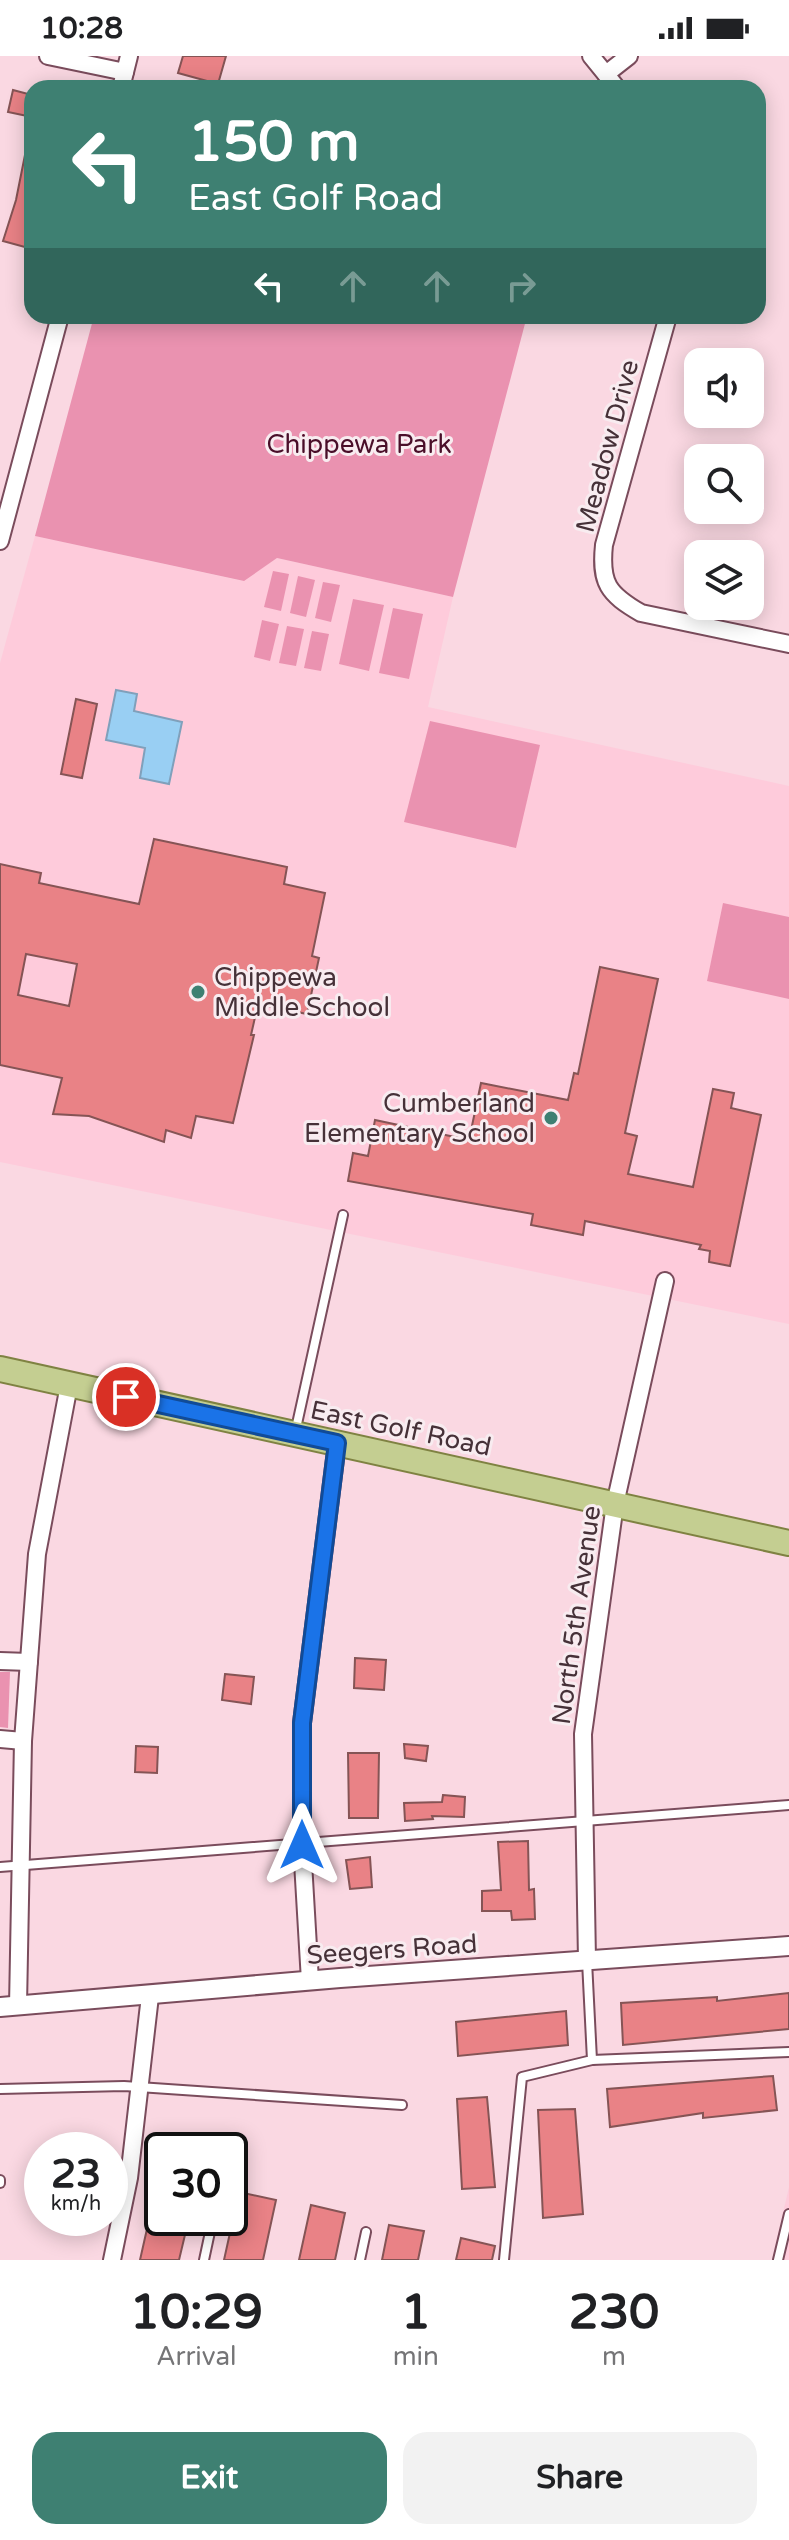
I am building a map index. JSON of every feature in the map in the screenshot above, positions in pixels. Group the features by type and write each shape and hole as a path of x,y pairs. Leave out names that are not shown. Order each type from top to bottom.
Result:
{"main road":[{"name":"East Golf Road","path":"0,1369 789,1543"}],"street":[{"path":"48,56 125,72"},
{"path":"591,56 611,80"},
{"path":"606,74 629,56"},
{"path":"0,541 58,324"},
{"name":"Meadow Drive","path":"666,324 604,545 602,568 607,586 621,602 641,613 789,644"},
{"name":"North 5th Avenue","path":"587,1960 583,1734 615,1504 665,1281"},
{"path":"9,2006 19,1866 23,1741 37,1554 69,1385"},
{"path":"310,1981 302,1845 302,1723 337,1443"},
{"path":"0,1661 29,1662"},
{"path":"0,1739 23,1741"},
{"name":"Seegers Road","path":"9,2006 789,1946"},
{"path":"112,2260 129,2178 150,1996"}],"lane":[{"path":"295,1434 343,1215"},
{"path":"0,1867 789,1805"},
{"path":"587,1960 592,2060"},
{"path":"504,2260 522,2077 592,2060 789,2052"},
{"path":"0,2089 139,2087 402,2105"},
{"path":"778,2260 789,2214"},
{"path":"360,2260 366,2232"},
{"path":"204,2260 209,2236"}],"shaded area":[{"path":"35,536 243,581 277,558 453,597 428,707 789,786 789,1324 0,1162 0,663"},
{"path":"789,2187 789,2260 772,2260"}],"green space":[{"name":"Chippewa Park","path":"92,324 525,324 453,597 277,558 244,581 35,536"},
{"path":"273,571 289,574 281,611 264,607"},
{"path":"298,576 315,580 306,617 290,613"},
{"path":"323,582 340,585 331,622 315,618"},
{"path":"353,599 384,605 369,671 339,664"},
{"path":"393,608 423,614 409,679 379,673"},
{"path":"262,620 279,624 270,661 254,657"},
{"path":"287,626 304,629 296,666 279,663"},
{"path":"312,631 329,634 321,671 304,668"},
{"path":"430,721 540,745 516,848 404,822"},
{"path":"723,903 789,917 789,999 707,981"},
{"path":"0,1672 10,1672 8,1728 0,1727"}],"water":[{"path":"116,690 137,694 134,711 182,722 169,784 140,778 145,748 106,740"}],"building":[{"path":"183,56 226,56 219,80 203,80 178,73"},
{"path":"13,90 24,93 24,115 8,112"},
{"path":"24,160 24,247 3,241"},
{"path":"76,699 97,704 82,778 61,774"},
{"name":"Chippewa Middle School","path":"154,839 287,867 284,884 325,893 312,956 319,958 307,1014 258,1004 251,1035 254,1035 233,1123 196,1116 191,1138 166,1130 164,1142 89,1116 53,1114 62,1078 0,1065 0,864 41,873 39,883 139,904","holes":["26,954 77,964 69,1006 18,995"]},
{"name":"Cumberland Elementary School","path":"600,967 658,979 625,1133 637,1136 628,1174 693,1187 713,1089 734,1093 731,1108 761,1115 730,1266 709,1262 710,1251 699,1249 701,1245 585,1221 583,1235 531,1225 533,1214 348,1181 353,1153 368,1156 375,1120 469,1140 481,1083 568,1100 574,1073 578,1074"},
{"path":"355,1658 386,1660 384,1690 354,1688"},
{"path":"225,1674 254,1677 251,1704 222,1700"},
{"path":"404,1744 428,1746 426,1761 405,1758"},
{"path":"136,1746 158,1747 157,1773 135,1772"},
{"path":"348,1753 379,1753 378,1818 349,1818"},
{"path":"443,1795 465,1797 464,1817 432,1816 433,1819 405,1821 404,1803 442,1802"},
{"path":"528,1841 529,1890 534,1889 535,1919 512,1920 511,1911 482,1911 482,1891 501,1890 498,1842"},
{"path":"370,1857 372,1887 350,1889 346,1860"},
{"path":"789,1993 789,2029 623,2045 621,2003 717,1997 717,2001"},
{"path":"566,2011 568,2045 458,2056 456,2022"},
{"path":"773,2076 777,2110 703,2118 703,2113 610,2127 607,2089"},
{"path":"487,2097 495,2187 462,2189 457,2099"},
{"path":"575,2109 583,2214 543,2218 538,2110"},
{"path":"248,2194 276,2200 263,2260 224,2260 229,2236 248,2236"},
{"path":"311,2205 345,2213 335,2260 299,2260"},
{"path":"389,2225 424,2231 418,2260 382,2260"},
{"path":"145,2236 185,2236 179,2260 140,2260"},
{"path":"461,2238 495,2246 492,2260 456,2260"}],"place":[{"name":"Chippewa Middle School","path":"198,992"},
{"name":"Cumberland Elementary School","path":"551,1118"}],"route":[{"path":"126,1397 337,1443 302,1723 302,1845"}]}
